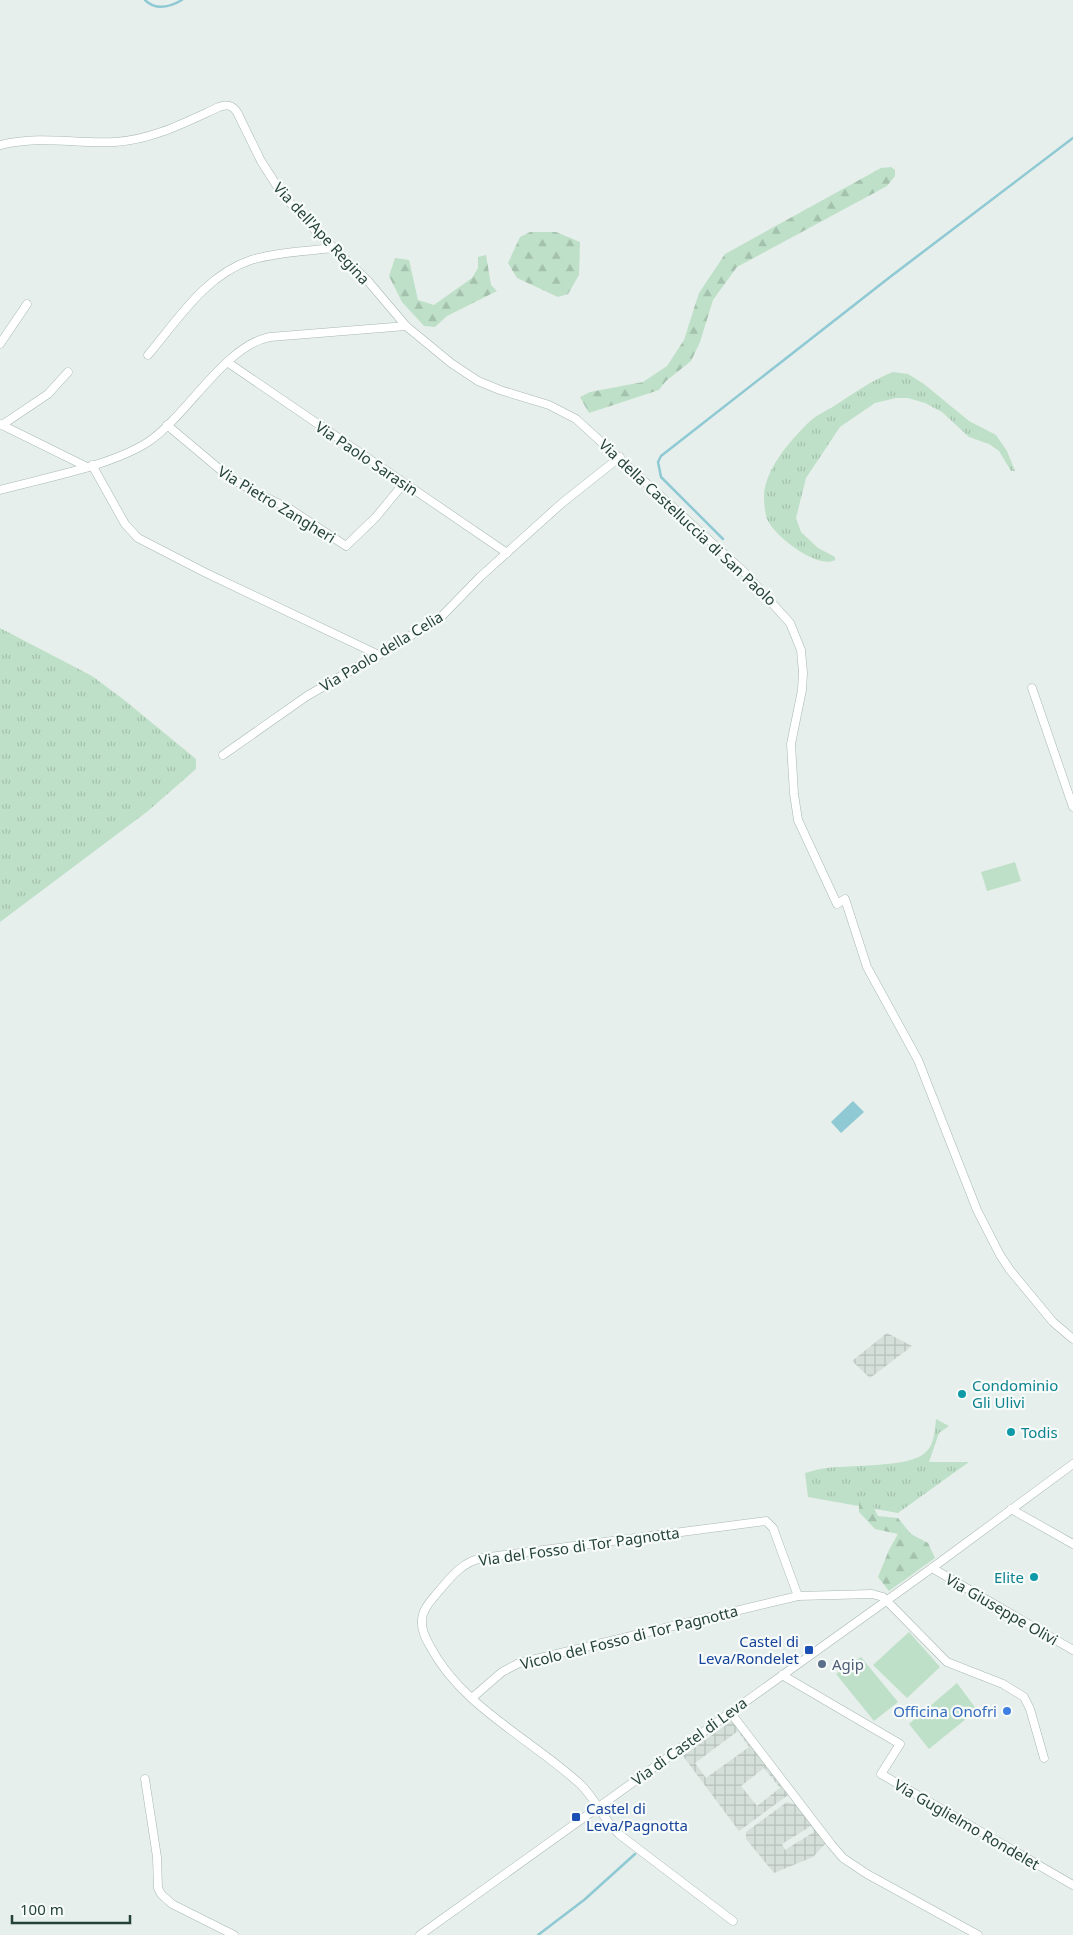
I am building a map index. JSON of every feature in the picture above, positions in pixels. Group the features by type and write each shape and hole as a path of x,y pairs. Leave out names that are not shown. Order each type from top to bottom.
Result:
{"street":[{"name":"Via dell'Ape Regina","path":"0,145 41,139 122,141 158,133 219,107 230,106 236,112 261,161 290,203 368,281 406,326"},
{"path":"148,355 200,294 214,280 228,270 246,262 262,258 334,248"},
{"path":"0,344 27,304"},
{"path":"0,490 90,466 139,447 153,438 167,425 227,362 245,347 266,337 406,326"},
{"name":"Via della Castelluccia di San Paolo","path":"406,326 451,363 478,381 549,405 571,416 586,427 744,572 790,622 801,650 803,673 802,690 791,744 791,766 798,820 837,904 845,899 867,968 918,1060 974,1202 1000,1255 1053,1322 1073,1340"},
{"name":"Via Paolo Sarasin","path":"227,362 508,553"},
{"path":"1,424 48,394 68,372"},
{"path":"1,424 90,466 125,524 138,538 206,573 378,655"},
{"name":"Via Pietro Zangheri","path":"167,425 229,477 290,509 346,546 376,518 404,483"},
{"name":"Via Paolo della Celia","path":"223,755 302,700 439,619 562,503 620,457"},
{"path":"1032,688 1073,805"},
{"name":"Via di Castel di Leva","path":"420,1935 932,1568 1073,1464"},
{"path":"1011,1509 1073,1544"},
{"name":"Via del Fosso di Tor Pagnotta","path":"733,1921 620,1835 607,1822 591,1794 576,1780 454,1682 426,1640 422,1620 428,1603 455,1572 473,1560 764,1521 773,1528 798,1596"},
{"name":"Via Giuseppe Olivi","path":"932,1568 1073,1650"},
{"path":"798,1596 872,1594 886,1600 947,1662 1003,1684 1024,1697 1030,1709 1044,1758"},
{"name":"Vicolo del Fosso di Tor Pagnotta","path":"472,1698 502,1672 519,1662 798,1596"},
{"name":"Via Guglielmo Rondelet","path":"782,1674 900,1744 881,1774 1073,1885"},
{"path":"730,1712 843,1858 867,1874 978,1935"},
{"path":"145,1779 157,1857 158,1888 161,1894 172,1904 234,1935"}],"shaded area":[{"path":"887,1333 912,1346 870,1378 852,1361"},
{"path":"733,1720 788,1795 739,1831 683,1756","holes":["738,1731 749,1747 706,1778 695,1763","764,1768 780,1788 757,1806 741,1786"]},
{"path":"787,1802 797,1805 826,1843 813,1857 774,1873 746,1839 746,1832","holes":["811,1826 814,1832 785,1850 782,1844"]}],"green space":[{"path":"891,167 895,170 895,176 887,186 737,267 713,300 700,342 691,361 666,381 659,390 589,413 580,397 590,392 643,382 667,366 684,340 699,293 725,254 881,168"},
{"path":"530,232 556,232 580,242 579,275 568,294 558,297 517,278 508,263 520,237"},
{"path":"486,255 491,285 497,291 447,316 435,327 424,326 402,302 389,276 395,258 409,260 418,300 434,305 472,278 478,268 478,257"},
{"path":"893,372 908,374 924,384 969,421 996,435 1007,451 1015,471 1011,471 999,451 989,444 969,437 942,412 925,403 908,398 896,398 875,403 840,427 806,478 796,518 801,532 818,548 835,557 835,560 827,562 808,556 778,534 767,519 764,497 765,487 773,466 786,447 811,420 870,383"},
{"path":"0,628 92,676 196,759 196,769 148,811 0,922"},
{"path":"1015,862 1021,881 987,891 981,872"},
{"path":"936,1419 949,1426 939,1433 929,1462 969,1462 898,1513 808,1497 805,1473 820,1469 892,1464 918,1457 926,1452 931,1445"},
{"path":"870,1500 878,1516 898,1518 911,1534 928,1543 935,1558 889,1591 878,1577 898,1534 875,1529 859,1512 859,1501"},
{"path":"909,1632 940,1667 907,1698 873,1665"},
{"path":"861,1657 898,1702 874,1721 836,1674"},
{"path":"957,1683 977,1710 929,1749 909,1724"}],"water":[{"path":"853,1101 864,1112 841,1133 831,1122"}],"waterway":[{"path":"145,0 158,7 182,0"},
{"path":"723,539 661,477 658,462 661,456 890,277 1073,138"},
{"path":"538,1935 584,1900 635,1854"}],"place":[{"name":"Condominio Gli Ulivi","path":"962,1394"},
{"name":"Todis","path":"1011,1432"},
{"name":"Elite","path":"1034,1577"},
{"name":"Castel di Leva/Rondelet","path":"809,1650"},
{"name":"Agip","path":"822,1664"},
{"name":"Officina Onofri","path":"1007,1711"},
{"name":"Castel di Leva/Pagnotta","path":"576,1817"}]}
